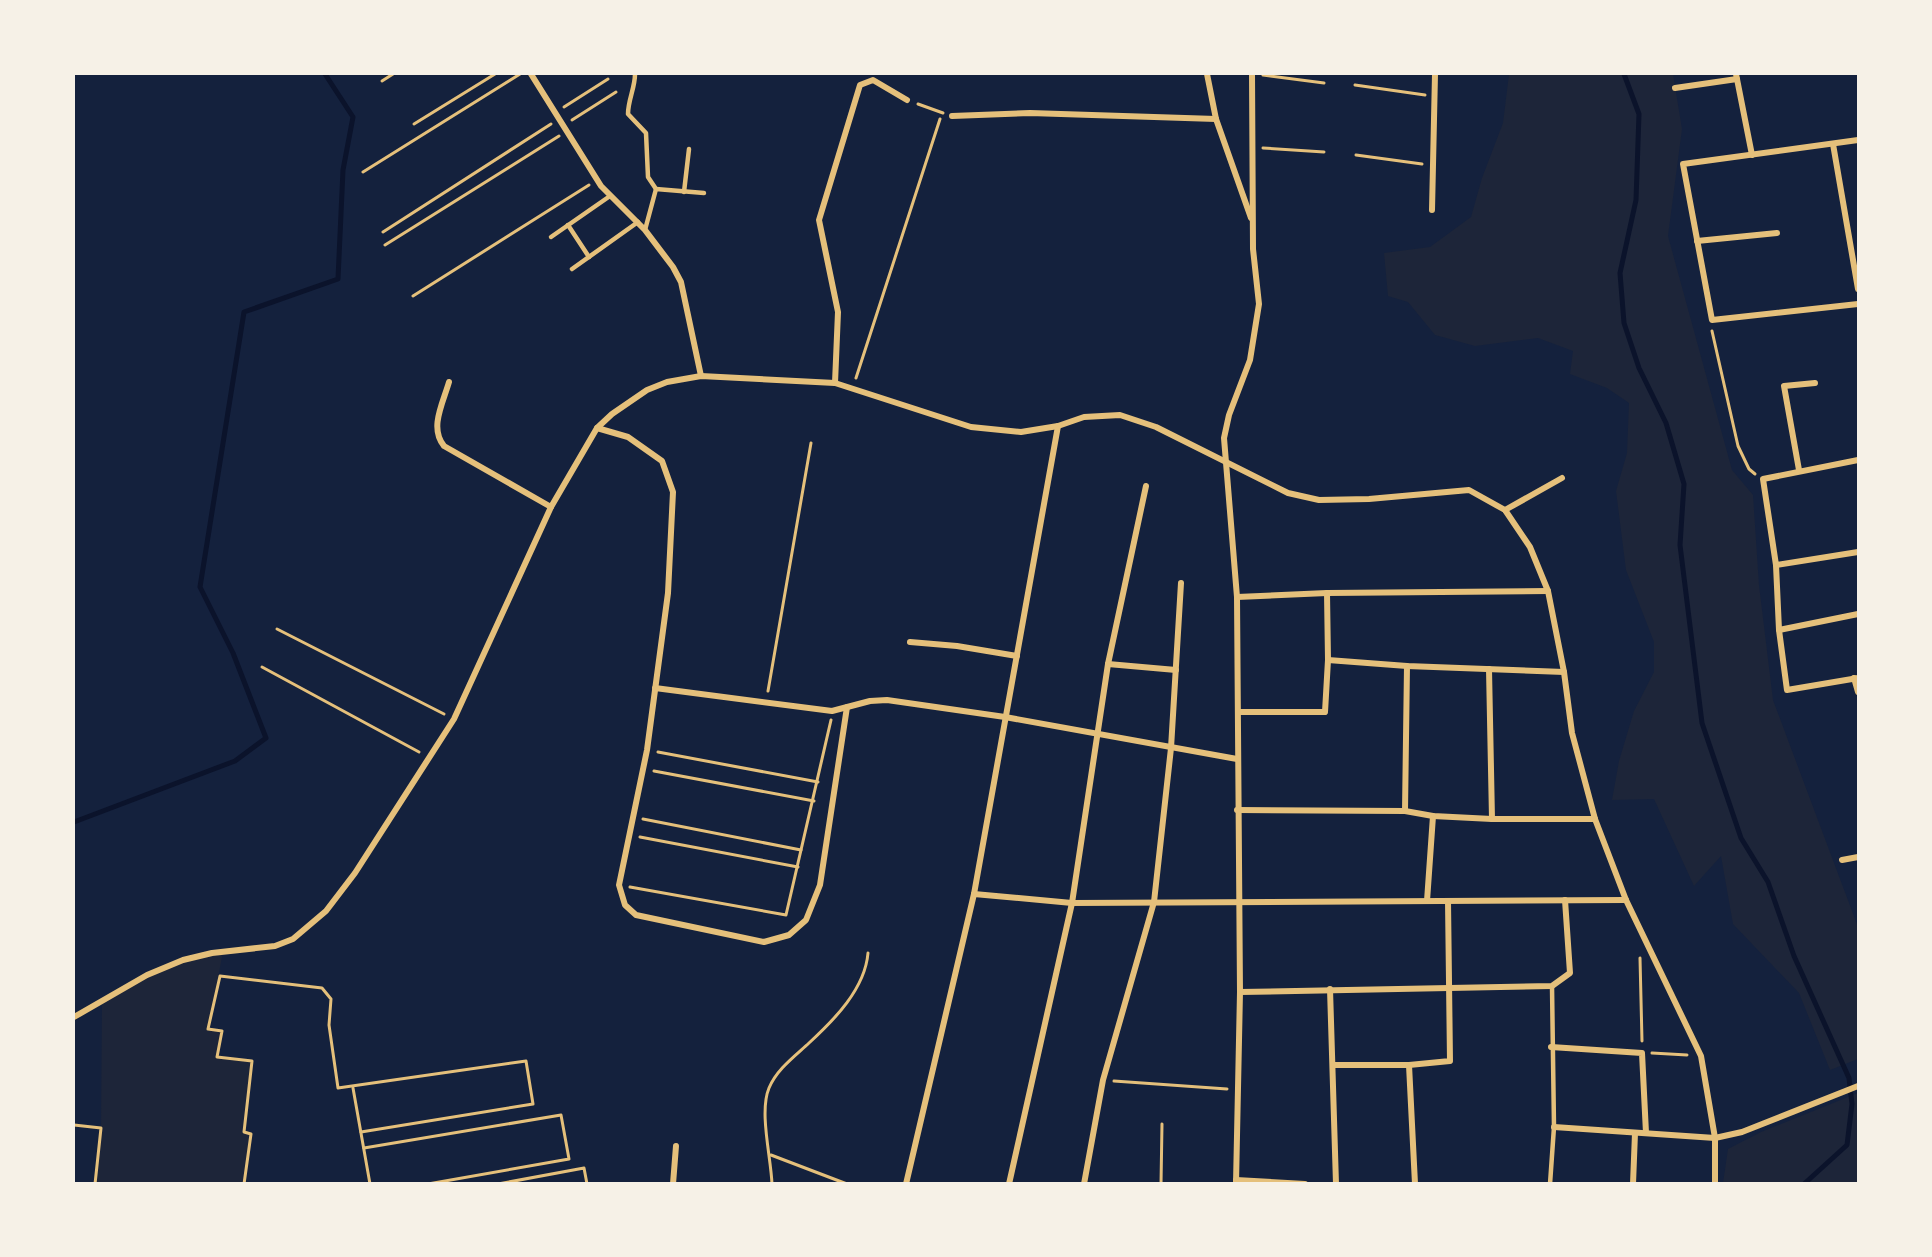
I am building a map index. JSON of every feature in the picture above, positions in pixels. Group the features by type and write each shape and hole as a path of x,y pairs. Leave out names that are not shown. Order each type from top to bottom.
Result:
{"street":[{"path":"531,74 597,180 610,196 638,222 681,282 701,376"},
{"path":"1207,74 1216,119 1252,222"},
{"path":"1253,74 1252,222 1259,304 1250,360 1229,415 1224,438 1237,597 1239,712 1236,759 1240,992 1236,1182 1305,1184"},
{"path":"1432,210 1435,74"},
{"path":"1675,88 1737,76 1752,155"},
{"path":"835,383 838,312 819,220 860,85 873,80 907,100"},
{"path":"952,116 1029,113 1216,119"},
{"path":"1858,140 1683,164 1712,320 1858,304"},
{"path":"1833,144 1858,289"},
{"path":"1697,241 1777,232"},
{"path":"74,1017 147,975 183,960 212,953 275,946 293,939 326,911 355,873 454,719 552,507 597,428 629,401 667,382 701,376 835,383 971,427 1022,432 1058,426 1084,417 1120,415 1156,427 1288,493 1319,500 1369,499 1469,490 1505,510 1530,547 1548,591 1564,672 1572,733 1595,819 1626,900 1701,1056 1715,1138 1715,1184"},
{"path":"449,382 436,428 437,438 444,446 552,507"},
{"path":"1799,470 1784,386 1815,383"},
{"path":"906,1184 974,894 1058,426"},
{"path":"597,428 628,437 662,461 673,492 668,593 647,750 619,885 625,905 636,915 764,942 789,935 806,920 820,885 847,707"},
{"path":"1858,460 1763,479 1776,566 1779,630 1787,690 1856,678 1858,692"},
{"path":"1505,510 1562,478"},
{"path":"1009,1184 1072,903 1108,664 1146,486"},
{"path":"1776,566 1858,552"},
{"path":"1084,1184 1103,1080 1154,902 1171,748 1181,583"},
{"path":"1237,597 1327,593 1548,591"},
{"path":"1239,712 1325,712 1328,660 1327,593"},
{"path":"1779,630 1858,614"},
{"path":"910,642 957,646 1017,656"},
{"path":"1328,660 1407,666 1564,672"},
{"path":"1108,664 1176,670"},
{"path":"1406,810 1407,666"},
{"path":"1489,669 1492,819"},
{"path":"655,688 832,711 887,699 1005,717 1236,759"},
{"path":"1237,810 1406,810 1433,816 1492,819 1595,819"},
{"path":"1427,901 1433,816"},
{"path":"1842,860 1858,857"},
{"path":"974,894 1072,903 1626,900"},
{"path":"1240,992 1552,986 1570,973 1565,900"},
{"path":"1335,1065 1409,1065 1450,1061 1448,901"},
{"path":"1330,989 1335,1065 1336,1184"},
{"path":"1551,1047 1642,1053 1646,1133"},
{"path":"1409,1065 1415,1184"},
{"path":"1554,1127 1715,1138 1742,1132 1858,1086"},
{"path":"1633,1184 1635,1133"},
{"path":"673,1184 676,1146"}],"lane":[{"path":"635,74 635,89 628,103 628,114 646,133 648,177 656,189 645,231"},
{"path":"684,192 689,149"},
{"path":"656,189 704,193"},
{"path":"551,237 610,196"},
{"path":"572,269 638,222"},
{"path":"568,225 589,257"},
{"path":"1550,1184 1554,1127 1551,1047 1552,986"}],"path":[{"path":"382,81 393,74"},
{"path":"414,124 495,74"},
{"path":"363,172 520,74"},
{"path":"1253,74 1324,83"},
{"path":"383,232 557,116 608,79"},
{"path":"1355,85 1435,96"},
{"path":"385,245 616,92"},
{"path":"852,388 943,113 907,100"},
{"path":"1254,147 1324,152"},
{"path":"1356,155 1433,165"},
{"path":"413,296 597,180"},
{"path":"1712,320 1712,341 1737,446 1749,469 1763,479"},
{"path":"766,702 811,443"},
{"path":"276,629 454,719"},
{"path":"262,667 428,757"},
{"path":"619,885 786,915 814,801 832,711"},
{"path":"647,750 818,782"},
{"path":"643,769 814,801"},
{"path":"632,817 801,850"},
{"path":"629,835 798,867"},
{"path":"1640,951 1642,1053 1701,1056"},
{"path":"772,1184 771,1155 765,1122 768,1088 790,1058 839,1013 860,984 868,953"},
{"path":"244,1184 251,1134 244,1132 252,1061 217,1057 222,1031 208,1029 220,976 322,988 331,999 329,1025 339,1088 526,1061 533,1104 361,1132"},
{"path":"1103,1080 1238,1090"},
{"path":"353,1087 370,1184"},
{"path":"364,1148 561,1115 569,1159 428,1184"},
{"path":"1161,1184 1162,1124"},
{"path":"74,1125 101,1128 95,1184"},
{"path":"771,1155 847,1184"},
{"path":"498,1184 584,1168 587,1184"}],"shaded area":[{"path":"1509,74 1673,74 1682,129 1668,236 1732,470 1753,495 1759,585 1773,700 1858,927 1858,1059 1830,1070 1799,993 1733,924 1721,856 1694,886 1654,799 1612,800 1619,761 1634,711 1654,672 1654,642 1626,570 1616,491 1627,453 1629,403 1607,388 1570,374 1573,351 1538,338 1475,346 1435,335 1408,302 1388,296 1384,253 1430,247 1471,217 1482,178 1503,123"},
{"path":"223,952 208,1028 222,1031 217,1057 252,1061 244,1132 251,1134 244,1183 95,1184 101,1128 102,999 183,960"},
{"path":"1858,1093 1858,1183 1723,1183 1728,1149 1761,1132"}],"waterway":[{"path":"74,822 235,761 266,738 233,653 200,587 244,312 338,279 343,170 353,117 325,74"},
{"path":"1624,74 1639,114 1636,200 1620,273 1624,323 1639,368 1666,423 1684,484 1680,545 1702,723 1741,838 1768,882 1794,956 1849,1078 1852,1104 1847,1145 1804,1184"}]}
